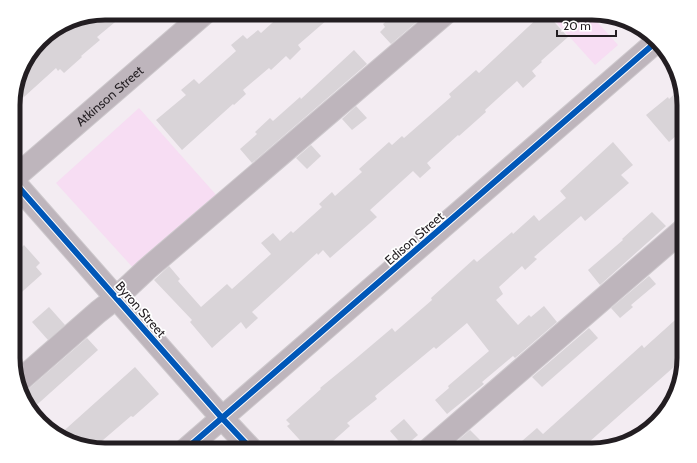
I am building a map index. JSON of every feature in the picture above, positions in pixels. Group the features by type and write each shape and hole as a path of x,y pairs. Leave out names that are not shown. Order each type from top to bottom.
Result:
{"street":[{"name":"Atkinson Street","path":"20,173 197,20"},
{"path":"23,378 438,20"},
{"name":"Edison Street","path":"193,443 652,45"},
{"name":"Byron Street","path":"20,189 245,443"},
{"path":"436,443 677,235"}],"shaded area":[{"path":"554,20 596,20 618,45 595,65"},
{"path":"139,108 218,197 136,271 56,183"}],"building":[{"path":"118,20 97,37 100,40 64,73 60,69 58,71 56,68 20,100 24,77 37,53 49,41 62,31 77,24 94,21"},
{"path":"275,20 327,20 298,45 301,49 290,60 286,56 271,70 269,68 243,90 246,94 182,150 156,120 186,95 181,90 194,79 199,84 236,51 231,45 243,35 247,39 258,30 261,33"},
{"path":"388,20 419,20 391,44 380,32 385,27 383,24"},
{"path":"536,20 552,20 568,37 532,71 536,76 523,88 517,81 485,110 486,112 427,163 431,168 420,178 413,171 370,210 377,217 330,258 323,250 318,255 317,253 252,312 258,318 246,329 241,322 212,348 190,322 192,320 154,280 169,266 180,279 178,281 201,307 227,284 232,289 271,254 261,243 273,233 280,241 291,231 293,233 322,207 319,204 332,192 335,196 362,172 359,169 389,142 392,145 402,136 404,138 451,97 449,94 476,70 479,73"},
{"path":"354,50 367,64 252,163 240,149 257,134 255,132 270,118 273,121 300,97 301,99"},
{"path":"676,93 677,135 669,142 646,115 668,97 669,99"},
{"path":"356,106 367,118 352,130 342,119"},
{"path":"613,142 633,165 621,175 629,183 585,221 581,216 534,257 537,259 525,270 522,266 499,287 503,294 496,300 518,325 529,315 531,317 544,306 557,322 515,358 513,356 482,382 484,384 447,414 435,400 449,388 448,386 489,351 467,323 436,349 434,347 375,396 377,399 347,423 350,426 331,443 303,443 287,426 290,424 286,420 321,389 320,388 392,328 395,332 432,300 431,298 474,259 477,262 512,232 513,234 534,215 539,221 566,198 560,191"},
{"path":"311,145 321,156 307,169 296,158"},
{"path":"652,212 666,226 600,285 588,270 623,240 622,239"},
{"path":"24,245 40,263 36,267 42,274 20,294 20,249"},
{"path":"649,276 656,284 631,305 633,307 620,318 611,308"},
{"path":"49,307 65,325 48,340 32,322"},
{"path":"677,318 677,364 588,443 524,443 522,441 537,428 543,434 642,345 644,348"},
{"path":"589,328 598,338 542,387 532,377"},
{"path":"87,338 98,350 35,406 26,391"},
{"path":"135,367 159,394 133,417 131,416 100,443 77,439 63,432"},
{"path":"404,419 418,435 409,443 400,443 390,431"},
{"path":"470,430 480,440 477,443 456,442"}],"cycle path":[{"path":"193,443 652,45"},
{"path":"20,189 245,443"}]}
